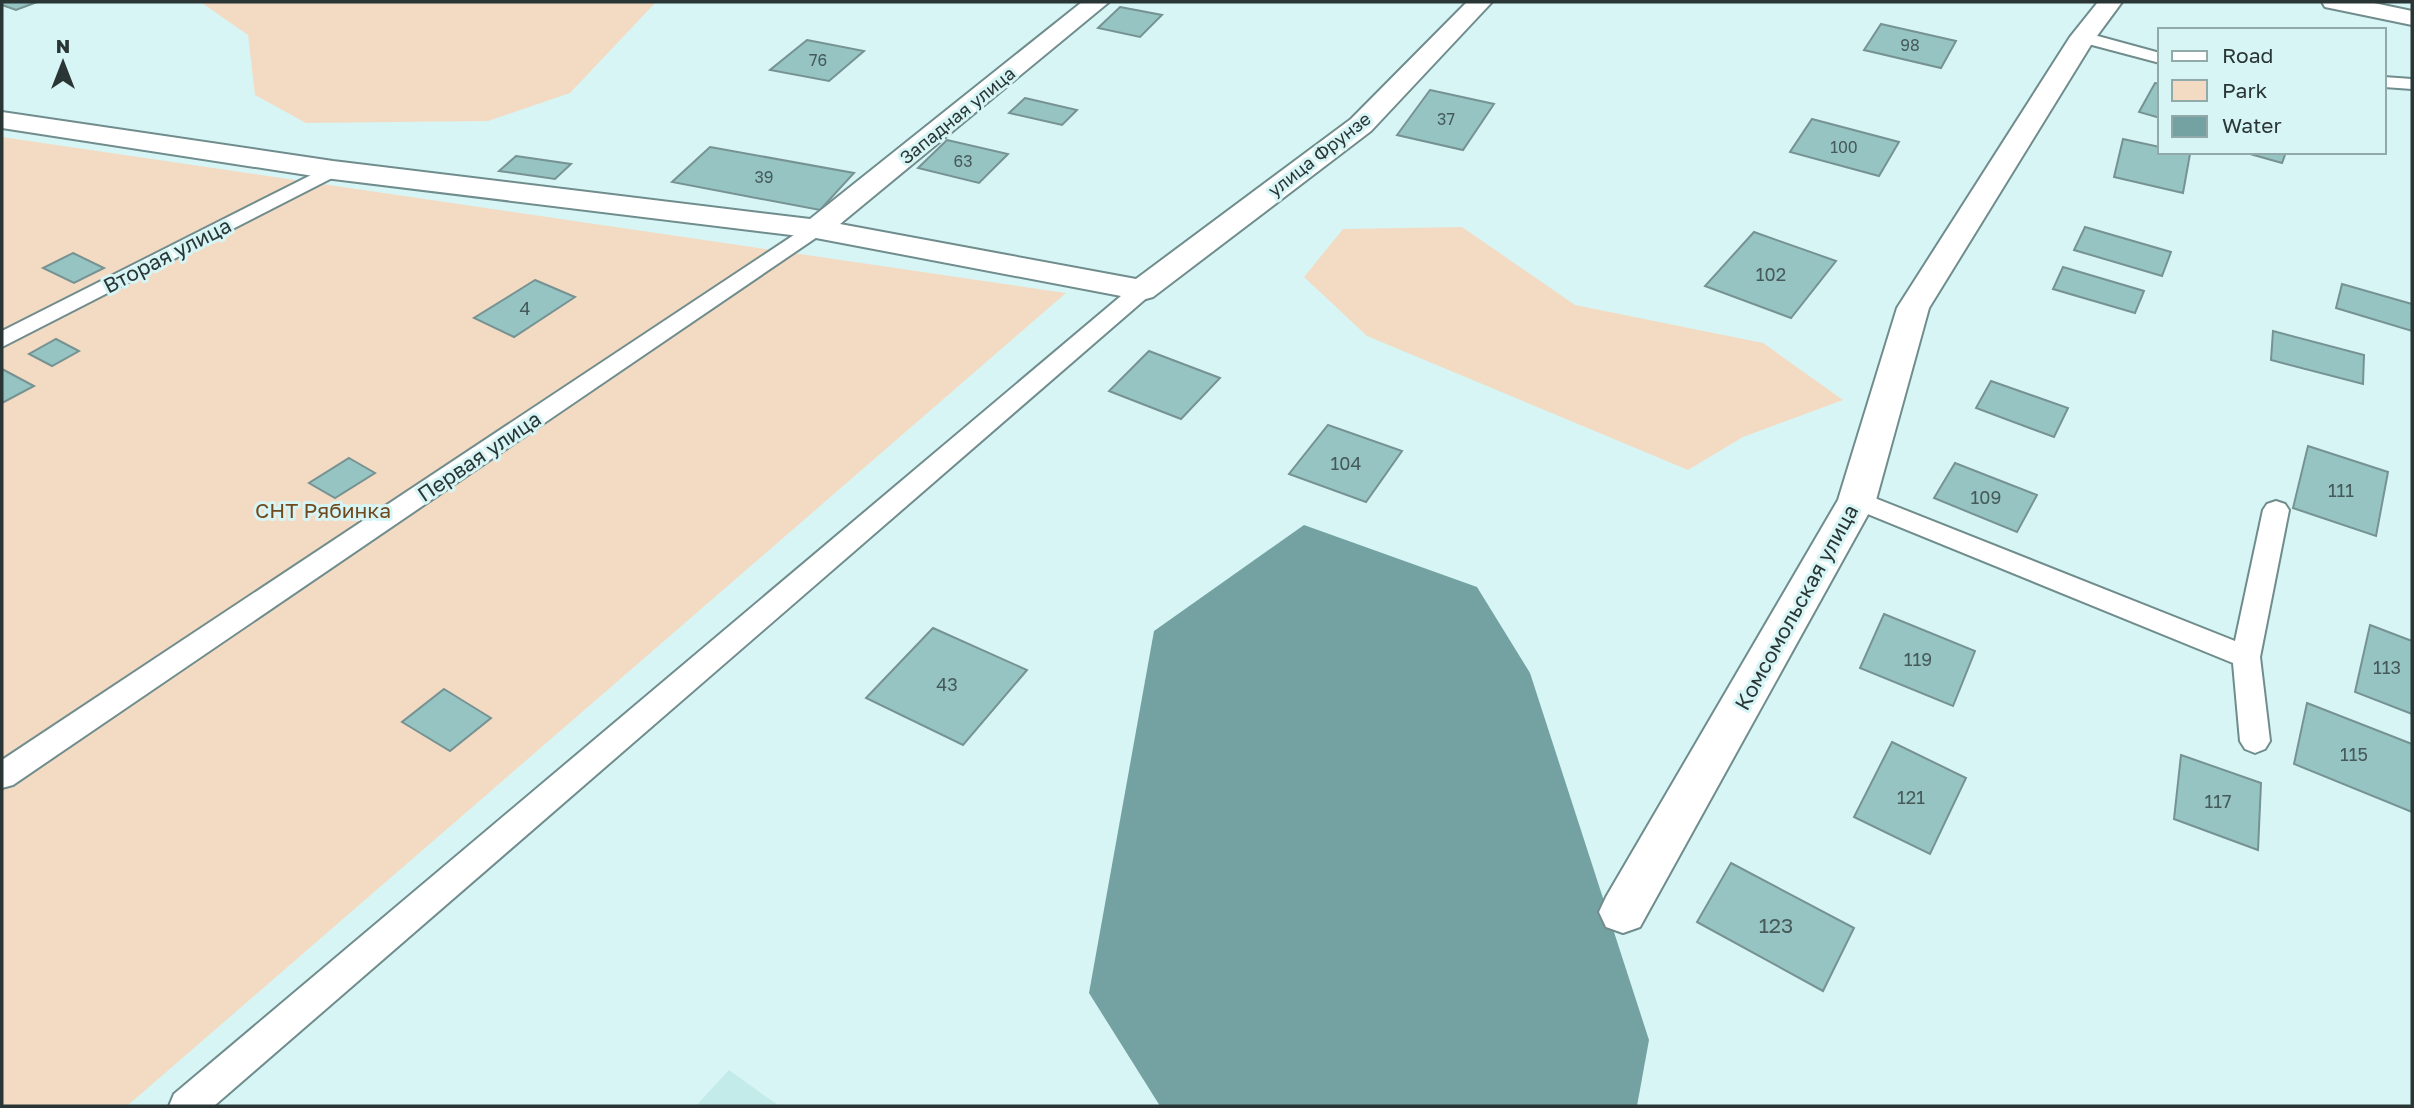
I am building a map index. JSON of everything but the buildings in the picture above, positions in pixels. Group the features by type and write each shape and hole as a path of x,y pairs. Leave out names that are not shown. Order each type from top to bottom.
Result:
{"street":[{"name":"Западная улица","path":"816,229 1097,2"},
{"name":"улица Фрунзе","path":"1142,290 1361,125 1480,2"},
{"name":"Комсомольская улица","path":"1623,912 1857,500 1913,308 2083,37 2109,2"},
{"path":"2334,2 2412,18"},
{"path":"2,120 333,170 816,229 1142,290"}],"lane":[{"path":"2083,37 2158,57"},
{"path":"2386,82 2412,84"},
{"name":"Вторая улица","path":"2,340 333,170"},
{"name":"Первая улица","path":"2,775 816,229"},
{"path":"187,1106 1142,290"},
{"path":"1857,500 2246,657"},
{"path":"2255,741 2246,657 2276,510"}],"shaded area":[{"path":"729,1070 779,1106 696,1106"}],"green space":[{"path":"656,2 570,93 488,121 306,123 255,95 248,35 202,3"},
{"name":"СНТ Рябинка","path":"2,137 1066,293 127,1106 2,1106"},
{"path":"1462,227 1575,305 1763,343 1843,400 1743,437 1688,470 1367,336 1304,277 1343,229"}],"water":[{"path":"1304,525 1477,587 1530,673 1649,1040 1637,1106 1160,1106 1089,993 1154,631"}]}
